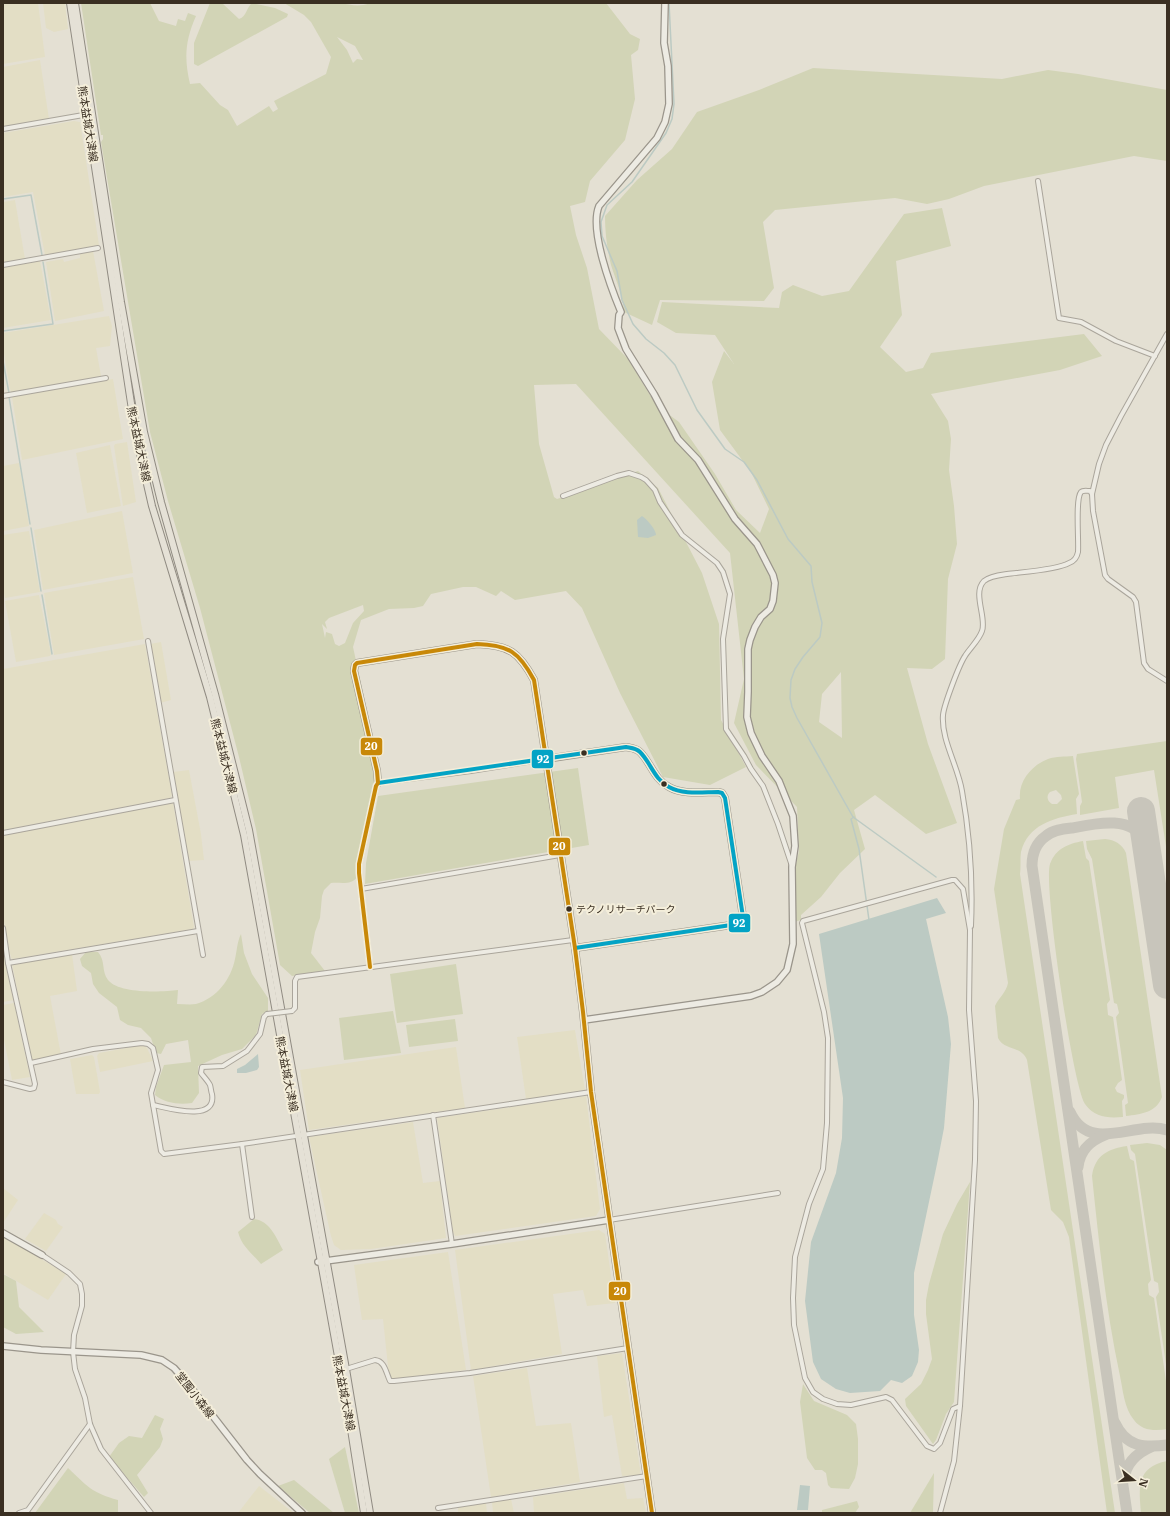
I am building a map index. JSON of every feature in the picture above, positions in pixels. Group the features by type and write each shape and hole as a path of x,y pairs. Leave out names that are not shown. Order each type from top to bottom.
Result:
{"main road":[{"name":"熊本益城大津線","path":"70,3 144,432 161,502 217,701 249,830 364,1513"},
{"name":"熊本益城大津線","path":"75,3 89,114 136,436 152,506 210,697 244,836 301,1135"},
{"name":"熊本益城大津線","path":"321,1262 346,1369 370,1513"}],"street":[{"path":"584,1020 750,996 770,988 778,982 787,970 791,954 793,934 792,867 795,846 793,816 779,781 762,756 750,733 747,717 748,649 755,627 761,617 770,609 773,601 775,583 773,575 758,544 734,519 698,460 678,439 654,394 626,349 618,328 618,320 621,312 610,282 597,236 597,212 599,206 657,138 665,122 669,104 668,66 664,43 665,3"},
{"path":"3,129 89,114"},
{"path":"1038,181 1059,318 1081,322 1116,341 1155,356"},
{"path":"3,265 98,248"},
{"path":"1167,334 1106,445 1099,464 1092,494 1093,511 1105,575 1108,579 1133,597 1136,602 1144,663 1148,669 1167,680"},
{"path":"3,396 106,378"},
{"path":"563,496 629,473 641,477 646,480 654,490 660,502 682,535 717,564 722,572 730,594 723,639 726,729 763,786 778,824 792,867"},
{"path":"969,1010 972,890 970,838 958,772 945,736 943,715 964,657 982,631 984,623 979,604 981,587 984,581 996,576 1055,567 1069,564 1073,561 1078,552 1078,506 1081,493 1083,491 1090,491 1092,494"},
{"path":"148,641 203,955"},
{"path":"370,967 359,864 376,786 378,783 378,771 354,671 355,665 357,663 477,644 490,644 501,647 518,656 525,663 534,680 575,948 591,1092 652,1513"},
{"path":"378,783 634,748 640,751 659,780 670,788 683,791 722,793 725,798 743,917 742,921 738,924 575,948"},
{"path":"3,833 175,800"},
{"path":"361,889 560,855"},
{"path":"940,1513 954,1461 960,1406 975,1160 976,1101 969,1010 970,930 964,889 955,880 803,921 802,923 824,1012 828,1038 827,1123 823,1169 809,1204 795,1257 793,1298 794,1325 804,1378 813,1392 823,1399 837,1404 851,1405 886,1397 892,1400 927,1446 934,1449 940,1443 953,1409 960,1406"},
{"path":"3,928 8,963 35,1084 34,1088 30,1089 3,1082"},
{"path":"8,963 198,931"},
{"path":"153,1105 188,1112 204,1111 211,1106 213,1100 210,1085 201,1073 202,1067 223,1066 247,1051 260,1034 264,1017 267,1014 292,1011 295,1008 295,981 297,977 573,940"},
{"path":"31,1063 93,1049 142,1043 148,1044 153,1048 158,1070 151,1093 161,1151 164,1154 242,1144 591,1092"},
{"path":"433,1115 452,1244"},
{"path":"242,1144 252,1217"},
{"path":"321,1262 452,1244 778,1193"},
{"path":"3,1232 70,1273 80,1284 82,1306 74,1335 73,1352 75,1369 85,1398 90,1424 104,1454 151,1513"},
{"name":"堂園小森線","path":"3,1346 73,1352 141,1355 162,1360 174,1368 188,1384 247,1460 302,1513"},
{"path":"346,1369 379,1360 382,1362 390,1381 394,1381 470,1373 628,1348"},
{"path":"19,1513 28,1510 90,1424"},
{"path":"438,1508 647,1476"}],"shaded area":[{"path":"3,3 38,3 45,57 3,64"},
{"path":"43,3 65,3 68,29 54,32 46,28"},
{"path":"40,60 49,119 3,127 3,67"},
{"path":"74,121 80,122 99,245 45,255 33,192 3,197 3,133"},
{"path":"15,200 25,259 3,263 3,202"},
{"path":"93,251 104,311 55,321 46,262 63,259 64,262 80,258 80,254"},
{"path":"40,261 51,320 3,328 3,267"},
{"path":"109,316 112,326 110,346 96,348 101,376 11,394 3,348 3,333"},
{"path":"113,379 123,439 22,460 12,397"},
{"path":"127,442 136,502 123,506 114,446 115,444"},
{"path":"110,445 121,506 87,513 76,453"},
{"path":"19,463 29,526 3,531 3,466"},
{"path":"122,511 133,573 43,590 34,530"},
{"path":"642,516 655,530 656,535 648,538 638,537 637,520"},
{"path":"29,531 40,592 5,598 3,589 3,535"},
{"path":"133,577 144,639 54,655 44,593"},
{"path":"39,595 51,654 50,656 16,662 5,601"},
{"path":"161,642 171,700 160,703 150,644"},
{"path":"145,644 172,795 170,798 3,830 3,669"},
{"path":"189,770 201,834 204,860 189,861 173,772"},
{"path":"173,803 194,927 193,929 13,959 11,958 3,916 3,835"},
{"path":"937,898 946,913 926,919 948,1017 951,1044 944,1128 914,1273 914,1315 919,1350 918,1362 912,1376 902,1383 891,1380 880,1391 850,1393 836,1389 821,1379 813,1362 805,1301 811,1242 836,1173 842,1138 843,1098 819,934"},
{"path":"3,938 14,1000 3,1002"},
{"path":"72,954 77,991 50,996 61,1055 33,1060 31,1059 12,964"},
{"path":"14,1003 30,1077 12,1080 3,1035 3,1005"},
{"path":"575,1030 585,1090 526,1099 517,1037"},
{"path":"143,1045 147,1048 153,1061 100,1072 97,1056 99,1053"},
{"path":"456,1047 465,1108 309,1130 300,1070"},
{"path":"258,1054 259,1067 257,1070 246,1073 237,1073 237,1069 245,1065"},
{"path":"92,1055 94,1057 100,1092 99,1094 76,1094 70,1059"},
{"path":"586,1096 600,1209 596,1216 455,1236 453,1232 437,1118"},
{"path":"413,1122 423,1183 440,1181 446,1238 371,1249 341,1250 334,1245 331,1236 309,1137"},
{"path":"3,1188 18,1200 3,1223"},
{"path":"44,1213 56,1220 58,1224 63,1227 46,1251 25,1239"},
{"path":"599,1230 605,1234 615,1303 587,1306 583,1290 553,1294 562,1354 471,1370 455,1250"},
{"path":"3,1236 66,1274 48,1300 3,1273"},
{"path":"448,1252 466,1370 392,1379 389,1376 383,1319 362,1320 354,1265"},
{"path":"622,1353 641,1475 622,1476 612,1415 604,1417 597,1356"},
{"path":"527,1368 536,1426 571,1423 580,1482 491,1497 473,1376"},
{"path":"624,1483 627,1499 643,1498 646,1513 534,1513 533,1497"},
{"path":"800,1485 810,1486 808,1510 797,1510"},
{"path":"259,1486 294,1513 238,1513"},
{"path":"511,1499 514,1513 493,1513 492,1502"},
{"path":"486,1503 487,1513 458,1513 458,1507"}],"green space":[{"path":"81,3 150,3 159,21 176,26 178,19 185,21 188,13 196,16 192,25 186,58 190,84 200,83 220,105 228,110 237,126 269,106 273,112 278,109 274,101 326,74 331,57 311,22 304,15 284,3 339,3 358,5 370,3 606,3 630,34 640,39 638,50 631,55 635,99 625,140 590,181 585,202 570,206 576,235 587,268 599,329 628,359 656,405 679,422 715,474 736,510 760,533 769,509 751,472 720,430 712,382 724,351 734,364 715,335 676,333 657,322 662,302 779,308 782,292 793,285 822,296 849,291 904,214 942,208 951,246 896,261 902,315 880,347 906,372 923,368 931,353 1084,334 1102,356 1060,370 931,394 948,421 951,439 949,470 957,544 948,579 945,659 932,669 907,668 928,744 957,823 926,834 875,795 854,810 865,849 840,873 821,897 801,915 801,920 794,922 794,872 799,851 797,807 756,765 734,723 744,679 730,553 576,384 534,385 539,444 554,497 557,499 638,471 658,488 702,573 719,624 721,720 746,767 710,785 663,777 620,693 582,608 566,591 515,600 501,591 496,596 476,587 463,587 431,594 423,606 414,608 389,609 361,620 353,647 381,775 365,851 358,876 352,881 346,883 331,883 324,890 322,896 320,918 315,932 311,953 325,971 292,976 280,965 256,829 239,757 200,608 168,501 150,432 101,142 103,135 101,135","holes":["337,37 355,46 363,60 357,59 353,63 347,50","363,605 364,611 353,623 345,643 339,646 335,644 332,634 326,632 325,638 322,624 327,629 325,622 329,618","841,672 842,738 819,722 822,694"]},
{"path":"210,3 222,3 239,19 244,16 252,3 275,8 288,14 287,17 198,66 194,64 194,43"},
{"path":"813,68 1002,79 1048,70 1167,90 1167,161 1134,156 984,186 949,199 927,204 895,198 775,210 763,222 774,288 764,301 660,300 652,325 624,312 621,294 608,253 605,216 637,180 672,149 697,112 759,90"},
{"path":"1167,741 1167,853 1154,770 1115,777 1119,808 1080,815 1080,806 1082,802 1076,759 1077,754"},
{"path":"1073,756 1079,794 1076,799 1077,814 1059,818 1043,824 1029,835 1021,852 1020,874 1115,1513 1107,1513 1069,1237 1063,1222 1051,1210 1027,1060 1021,1052 1004,1045 998,1038 995,1006 1006,990 1008,983 994,889 1004,829 1016,800 1020,799 1021,786 1027,774 1037,765 1048,759","holes":["1056,790 1061,795 1062,799 1057,804 1052,804 1048,800 1048,795 1050,792"]},
{"path":"578,768 589,845 365,884 366,863 378,796"},
{"path":"1105,839 1118,843 1126,853 1162,1097 1152,1110 1126,1116 1125,1105 1128,1103 1116,1017 1119,1013 1117,1004 1114,1003 1092,859 1087,849 1086,841"},
{"path":"1083,841 1086,858 1089,861 1110,1000 1107,1004 1108,1015 1113,1017 1122,1080 1115,1088 1117,1092 1124,1095 1122,1101 1123,1117 1097,1115 1085,1104 1073,1062 1060,985 1051,908 1049,879 1050,864 1059,850"},
{"path":"241,934 244,953 252,974 268,998 268,1011 262,1014 256,1035 242,1049 222,1055 198,1066 199,1093 192,1103 182,1104 163,1100 155,1095 156,1087 164,1065 191,1062 188,1040 166,1044 161,1054 156,1053 151,1038 141,1028 128,1025 120,1020 117,1007 99,993 93,984 91,973 82,966 80,959 86,952 98,952 102,959 106,977 114,985 121,988 141,991 178,990 177,1004 196,1004 204,1001 222,987 233,966"},
{"path":"456,964 463,1014 397,1023 390,974"},
{"path":"393,1011 401,1053 344,1060 339,1018"},
{"path":"455,1019 458,1041 409,1047 406,1025"},
{"path":"1147,1143 1160,1145 1167,1150 1167,1371 1156,1297 1159,1292 1158,1283 1154,1281 1135,1154 1131,1150 1130,1145"},
{"path":"1127,1146 1130,1159 1134,1161 1151,1280 1148,1284 1149,1295 1154,1298 1167,1388 1167,1429 1162,1430 1153,1430 1137,1424 1128,1410 1124,1399 1103,1277 1092,1176 1099,1158 1108,1151"},
{"path":"970,1182 954,1402 946,1414 933,1444 906,1406 905,1399 921,1384 932,1359 926,1314 926,1300 929,1284 943,1234 957,1204"},
{"path":"254,1219 260,1220 272,1230 283,1250 261,1264 242,1242 238,1232"},
{"path":"3,1274 16,1281 19,1307 44,1332 16,1334 3,1327"},
{"path":"803,1384 814,1401 847,1415 856,1424 858,1439 858,1464 855,1478 849,1489 831,1488 828,1485 826,1473 822,1470 815,1470 807,1458 800,1402"},
{"path":"155,1415 164,1419 160,1429 163,1439 160,1447 137,1475 148,1493 144,1497 109,1457 119,1443 129,1436 142,1438"},
{"path":"345,1447 359,1513 345,1513 329,1459"},
{"path":"1167,1461 1167,1513 1141,1513 1140,1487 1145,1473 1157,1464"},
{"path":"68,1468 80,1480 96,1492 118,1500 118,1513 35,1513"},
{"path":"934,1473 933,1513 910,1513"},
{"path":"294,1480 334,1513 310,1513 278,1486"},
{"path":"857,1501 859,1507 855,1513 822,1513 822,1510"}],"waterway":[{"path":"669,3 674,104 672,119 666,133 632,182 607,205 601,222 602,236 617,271 622,300 633,324 646,339 664,353 675,365 697,410 725,449 744,462 757,480 788,539 811,566 812,582 822,623 820,637 803,657 795,669 791,680 790,698 797,718 853,817 936,877"},
{"path":"3,199 31,195 42,255"},
{"path":"3,331 53,324 43,262"},
{"path":"3,361 9,393"},
{"path":"9,397 30,524"},
{"path":"31,528 41,591"},
{"path":"42,595 52,654"},
{"path":"854,817 851,819 859,849 869,920"}],"taxiway":[{"path":"1127,1513 1032,866 1037,845 1049,834 1062,829 1103,823 1123,824 1140,833 1146,842"},
{"path":"1070,1112 1079,1125 1089,1132 1101,1134 1154,1128 1167,1130"},
{"path":"1078,1167 1083,1151 1090,1143 1105,1135"},
{"path":"1115,1423 1119,1431 1130,1441 1136,1444 1143,1446 1167,1445"},
{"path":"1124,1479 1127,1468 1133,1459 1141,1452 1151,1447"}],"runway":[{"path":"1141,811 1167,985"}],"transit line":[{"name":"20","path":"370,967 359,864 376,786 378,783 377,771 354,671 355,665 357,663 477,644 505,648 518,657 529,670 534,680 575,948 591,1092 652,1513"},
{"name":"92","path":"378,783 626,747 640,752 660,780 675,790 700,793 722,793 725,798 743,917 742,921 738,924 575,948"}],"place":[{"name":"テクノリサーチパーク","path":"569,909"}]}
